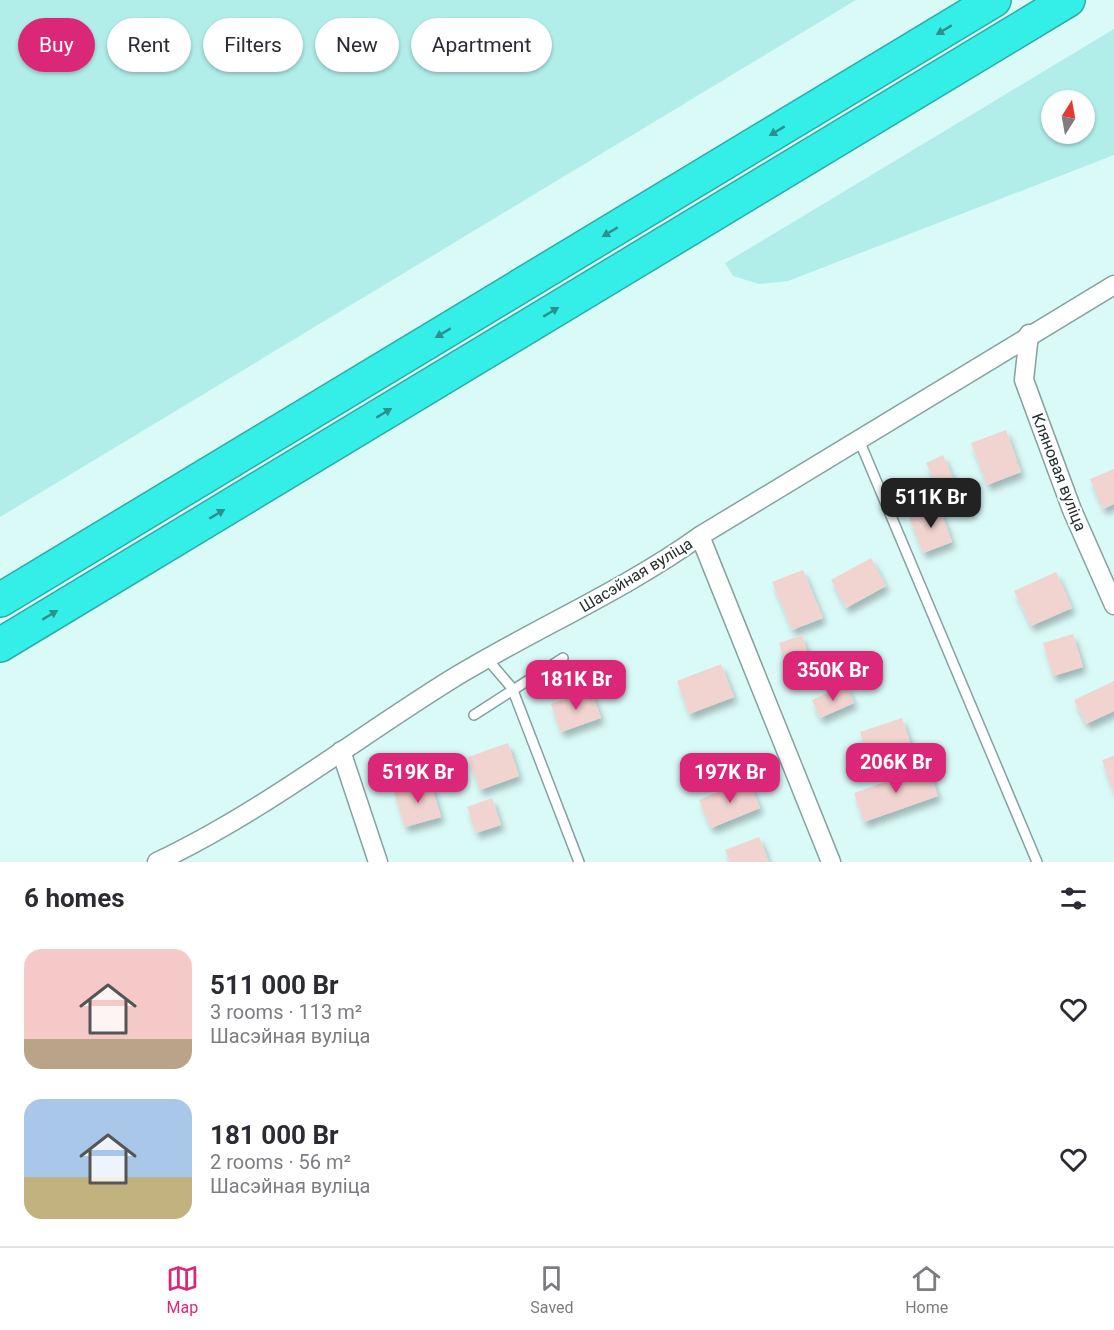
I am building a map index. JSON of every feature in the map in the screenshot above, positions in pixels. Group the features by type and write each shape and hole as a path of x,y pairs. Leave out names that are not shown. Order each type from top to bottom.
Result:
{"highway":[{"path":"0,600 994,0"},
{"path":"0,645 1068,0"}],"street":[{"name":"Шасэйная вуліца","path":"157,862 206,839 341,751 488,660 661,564 700,536 1029,334 1114,285"},
{"name":"Кляновая вуліца","path":"1029,334 1024,380 1072,510 1114,605"},
{"path":"700,536 831,862"},
{"path":"341,751 378,862"}],"lane":[{"path":"859,440 1037,862"},
{"path":"474,715 512,688 563,658"},
{"path":"488,660 512,688 579,862"}],"shaded area":[{"path":"0,0 856,0 0,517"},
{"path":"1114,29 1114,155 788,281 759,284 733,276 725,263"}],"building":[{"path":"1006,430 1021,472 987,485 971,443"},
{"path":"943,455 956,485 940,493 926,463"},
{"path":"1114,469 1114,504 1103,509 1090,479"},
{"path":"939,506 952,542 923,553 909,517"},
{"path":"871,558 886,586 846,608 831,580"},
{"path":"803,570 823,618 792,630 772,582"},
{"path":"1056,572 1072,608 1031,626 1014,591"},
{"path":"1073,634 1083,667 1053,676 1043,643"},
{"path":"802,635 808,655 785,662 779,643"},
{"path":"721,664 734,697 689,714 677,681"},
{"path":"1114,681 1114,711 1086,724 1074,700"},
{"path":"846,685 854,703 820,718 812,700"},
{"path":"591,690 601,718 561,732 551,704"},
{"path":"902,718 914,754 872,768 860,732"},
{"path":"508,743 519,776 480,790 468,757"},
{"path":"1114,756 1114,795 1102,760"},
{"path":"928,767 938,796 864,822 854,793"},
{"path":"748,779 760,808 711,828 699,800"},
{"path":"430,781 441,817 405,827 394,792"},
{"path":"492,798 501,825 476,833 467,807"},
{"path":"759,837 769,862 730,862 725,850"}]}
